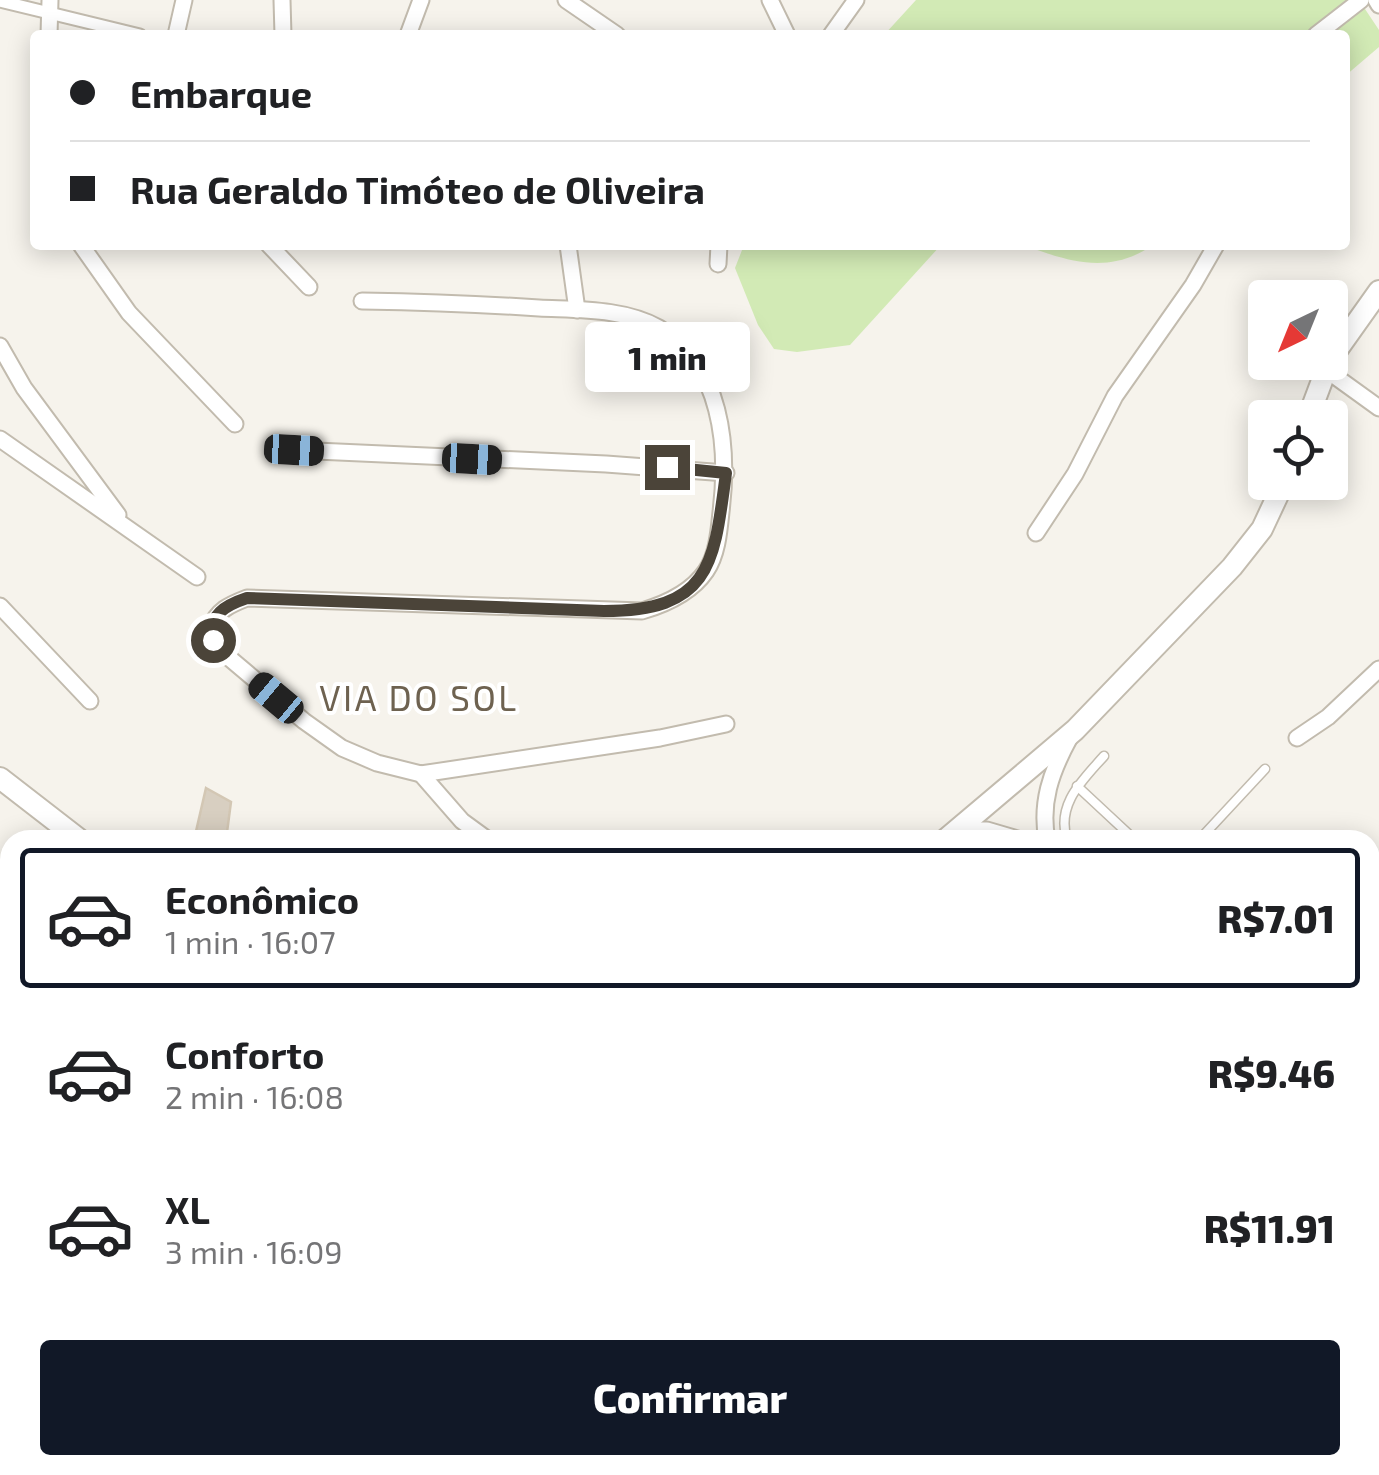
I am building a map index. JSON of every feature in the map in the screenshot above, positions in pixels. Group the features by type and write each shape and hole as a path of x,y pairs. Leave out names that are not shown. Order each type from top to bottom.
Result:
{"street":[{"path":"177,30 184,0"},
{"path":"282,0 283,30"},
{"path":"410,30 420,0"},
{"path":"566,0 610,30"},
{"path":"770,0 785,30"},
{"path":"835,30 856,0"},
{"path":"1322,30 1360,0"},
{"path":"0,1 48,5 125,30"},
{"path":"48,5 49,30"},
{"path":"85,250 129,312 235,424"},
{"path":"274,250 309,287"},
{"path":"569,250 577,310"},
{"path":"718,264 719,250"},
{"path":"1036,532 1075,474 1115,396 1213,250"},
{"path":"1348,335 1379,291"},
{"path":"362,302 577,310 656,326 682,345 704,374 717,410 726,473 718,541 706,571 676,598 642,611 247,598 228,605 215,616 210,628 221,651 342,748 377,764 421,774 660,738 726,724"},
{"path":"0,346 24,388 129,529"},
{"path":"1347,380 1379,408"},
{"path":"0,439 197,577"},
{"path":"294,450 726,473"},
{"path":"957,830 1075,730 1232,567 1262,529 1276,500"},
{"path":"0,606 90,701"},
{"path":"1297,738 1328,717 1379,669"},
{"path":"1045,830 1045,797 1075,730"},
{"path":"421,774 474,830"},
{"path":"0,778 67,830"}],"lane":[{"path":"1064,830 1068,799 1104,756"},
{"path":"1209,830 1265,770"},
{"path":"1077,786 1124,830"}],"green space":[{"path":"916,0 1359,0 1379,30 1379,47 1350,72 1350,30 889,30"},
{"path":"742,250 936,250 850,345 797,352 774,349 758,325 735,268"},
{"path":"1038,250 1144,250 1105,263"}],"building":[{"path":"206,788 231,802 227,830 196,830"}],"district":[{"name":"VIA DO SOL","path":"419,699"}],"route":[{"path":"213,640 210,628 215,616 228,605 247,598 604,611 642,611 666,604 706,571 718,541 726,473 667,467"}]}
